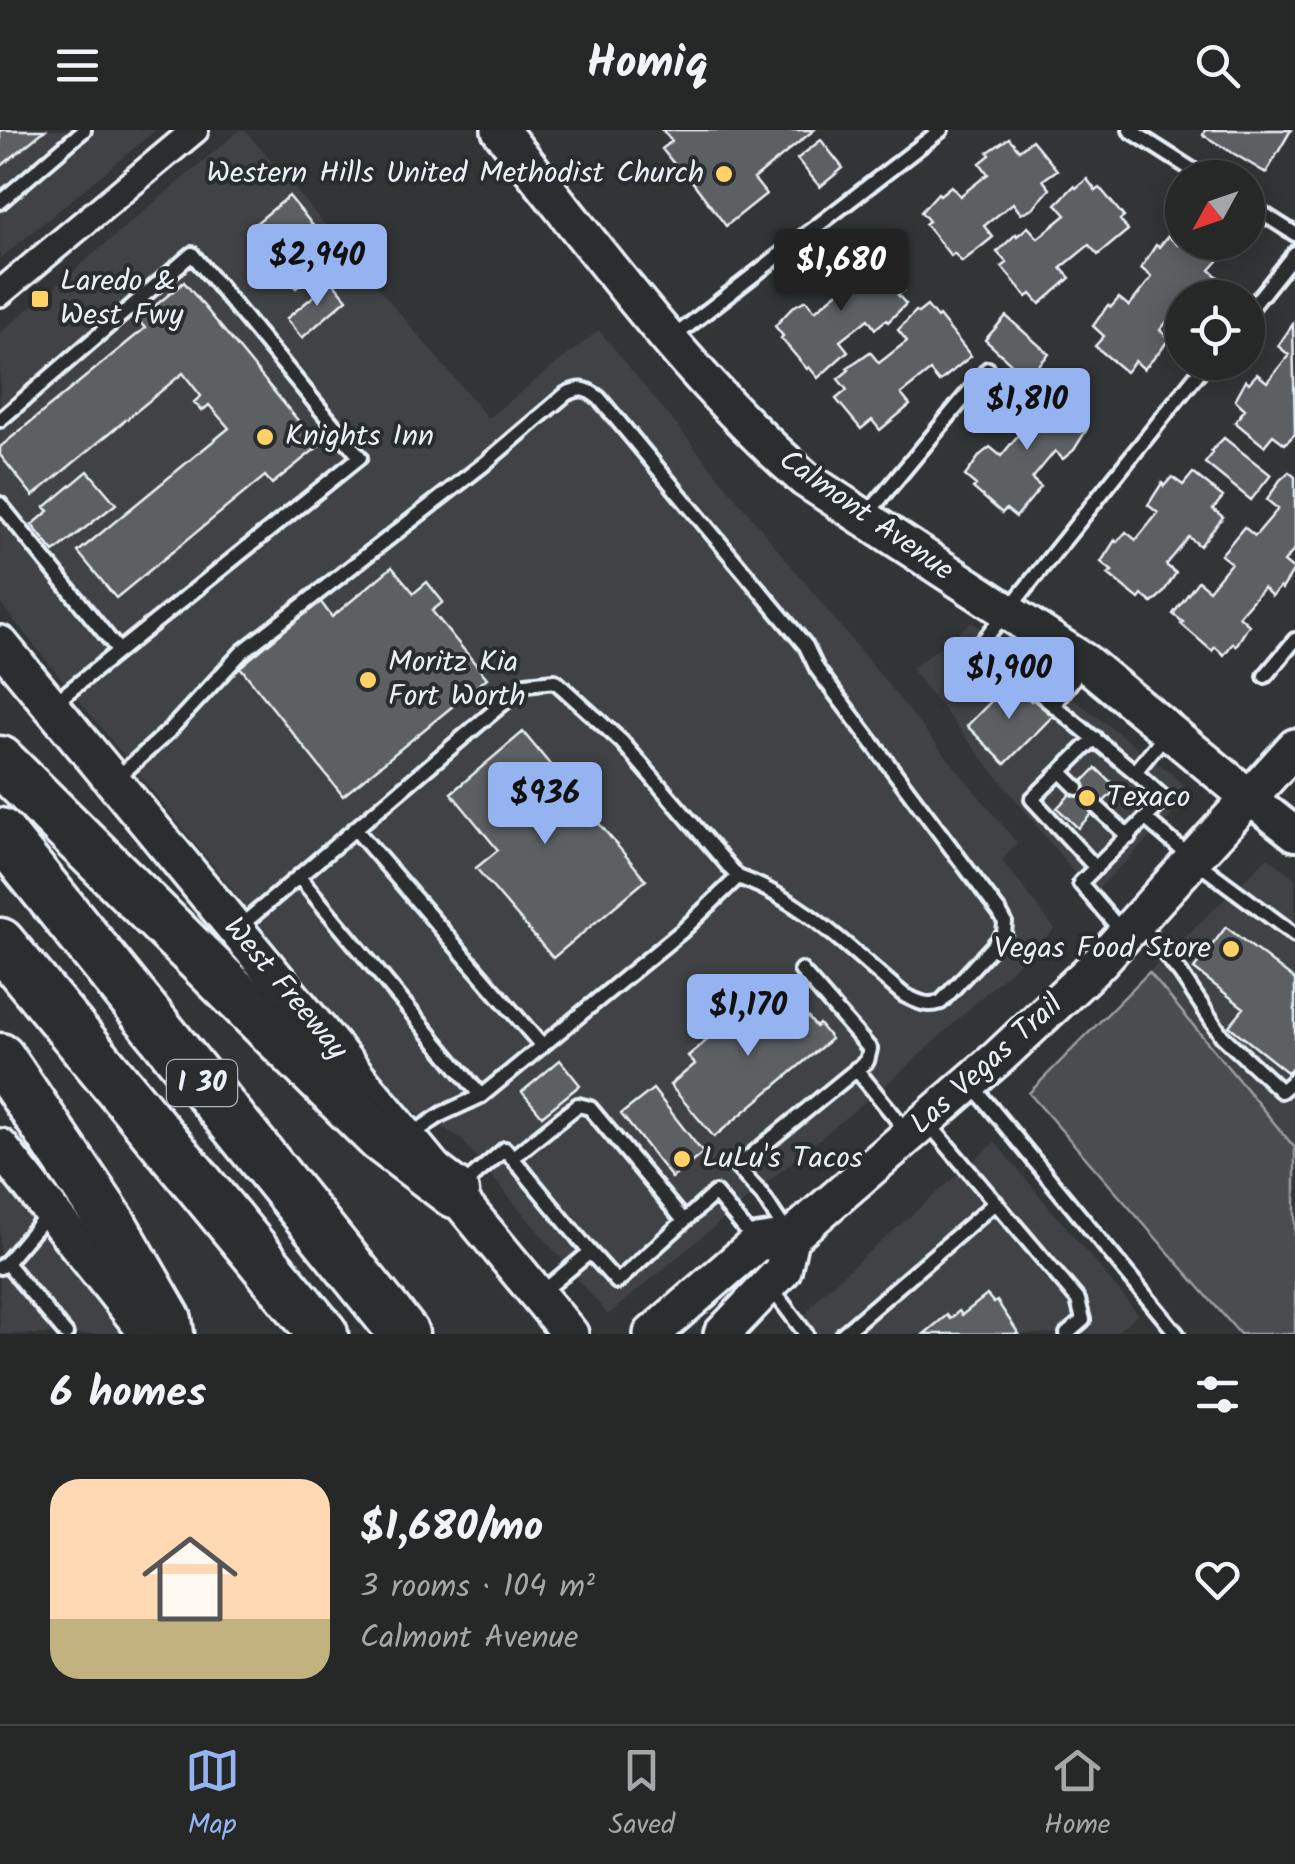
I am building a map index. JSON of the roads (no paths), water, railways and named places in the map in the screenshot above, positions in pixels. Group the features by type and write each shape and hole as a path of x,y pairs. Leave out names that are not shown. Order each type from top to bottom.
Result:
{"highway":[{"path":"0,761 380,1137 454,1193"},
{"name":"I 30","path":"0,832 404,1334"},
{"name":"I 30","path":"0,943 323,1334"},
{"path":"0,1058 110,1222 166,1320 169,1334"}],"main road":[{"name":"Calmont Avenue","path":"500,130 714,392 765,444 805,479 1086,663 1251,798"},
{"name":"West Freeway","path":"0,644 570,1334"},
{"name":"Las Vegas Trail","path":"652,1334 918,1128 970,1082 1098,964 1295,747"},
{"path":"0,1147 148,1334"},
{"name":"Las Vegas Trail","path":"722,1334 783,1270 774,1240"}],"street":[{"path":"0,293 195,130"},
{"name":"Calmont Avenue","path":"1251,798 1295,834"}],"lane":[{"path":"0,202 84,130"},
{"path":"670,339 942,130"},
{"path":"1130,130 1177,160"},
{"path":"1265,215 1295,234"},
{"path":"1265,291 1295,253"},
{"path":"0,420 192,254 360,457 51,706"},
{"path":"864,518 988,369"},
{"path":"954,679 1192,380"},
{"path":"113,781 169,730 242,652 484,464 566,394 587,389 599,398 806,646 818,669 1005,922 1004,934 941,1002 920,1003 904,995 806,913 764,886 738,877 622,742 555,681 526,684 236,930"},
{"path":"0,504 120,651"},
{"path":"1265,676 1295,640"},
{"path":"980,645 1165,798 1080,883 1181,974 1222,1036 1281,1090 1295,1079"},
{"path":"1054,704 1086,663"},
{"path":"1135,772 1168,731"},
{"path":"1096,738 1032,800 1096,868"},
{"path":"1060,772 1077,788"},
{"path":"1098,808 1128,838"},
{"path":"1146,819 1295,935"},
{"path":"355,829 542,1046"},
{"path":"299,877 481,1096"},
{"path":"408,1137 442,1114 481,1096 682,931 738,877"},
{"path":"774,1240 762,1195 737,1167 867,1061 870,1050 801,970"},
{"path":"856,1069 996,1202 1078,1300 1083,1320 1068,1334"},
{"path":"970,1082 1177,1334"},
{"path":"512,1158 578,1105 590,1108 684,1221"},
{"path":"454,1193 504,1149 617,1282 715,1193 774,1240"},
{"path":"842,1334 996,1202"},
{"path":"48,1212 3,1265 66,1334"},
{"path":"538,1296 590,1252"},
{"path":"768,1285 806,1334"}],"place":[{"name":"Western Hills United Methodist Church","path":"724,174"},
{"name":"Laredo & West Fwy","path":"40,299"},
{"name":"Knights Inn","path":"265,437"},
{"name":"Moritz Kia Fort Worth","path":"368,680"},
{"name":"Texaco","path":"1087,798"},
{"name":"Vegas Food Store","path":"1231,949"},
{"name":"LuLu's Tacos","path":"682,1159"}]}
